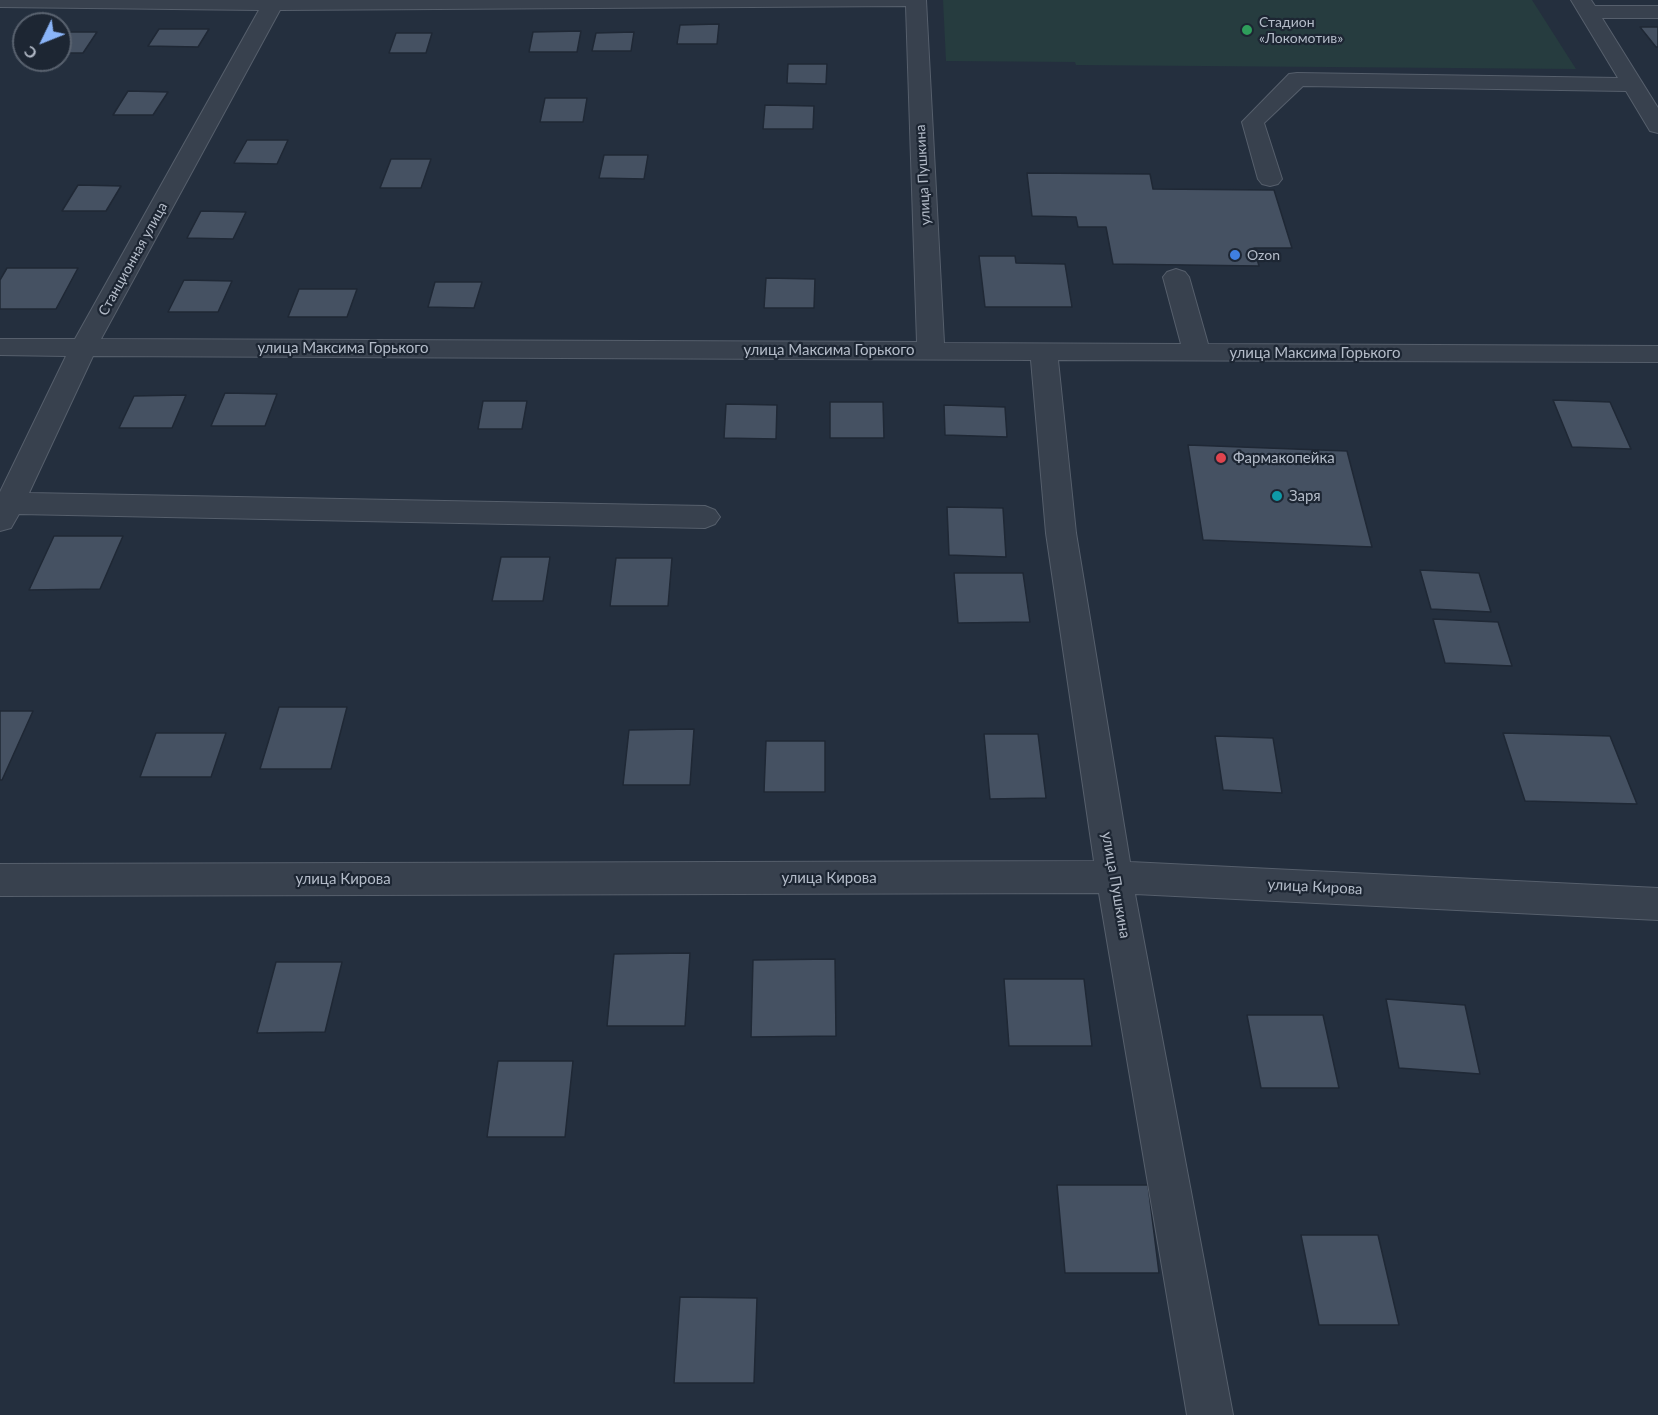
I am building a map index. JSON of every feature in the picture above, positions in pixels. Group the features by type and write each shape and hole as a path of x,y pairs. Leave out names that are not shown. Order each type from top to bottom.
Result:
{"street":[{"path":"0,1 916,0"},
{"name":"улица Пушкина","path":"916,0 931,351"},
{"name":"Станционная улица","path":"5,513 84,346 274,2"},
{"path":"1585,6 1658,12"},
{"path":"1585,6 1658,126"},
{"path":"1270,179 1253,122 1297,79 1634,85"},
{"path":"1176,277 1197,352"},
{"name":"улица Максима Горького","path":"0,347 1658,354"},
{"name":"улица Пушкина","path":"1044,352 1061,533 1114,877 1210,1415"},
{"path":"5,513 705,517"},
{"name":"улица Кирова","path":"0,880 1114,877 1658,904"}],"green space":[{"name":"Стадион «Локомотив»","path":"943,0 1532,0 1576,69 1076,65 1075,62 946,61"}],"building":[{"path":"719,24 717,44 677,44 680,25"},
{"path":"1640,27 1658,27 1658,47 1656,47"},
{"path":"159,29 209,29 198,47 148,46"},
{"path":"581,31 577,52 529,52 533,32"},
{"path":"72,32 97,32 83,53 72,53"},
{"path":"634,32 631,51 592,51 596,33"},
{"path":"396,33 432,33 426,53 389,53"},
{"path":"788,64 827,64 826,84 787,83"},
{"path":"128,91 168,92 153,115 113,115"},
{"path":"545,98 587,98 583,122 540,122"},
{"path":"765,105 814,106 813,129 763,129"},
{"path":"247,140 288,140 277,164 234,163"},
{"path":"604,155 648,155 644,179 599,178"},
{"path":"391,159 431,159 421,188 380,188"},
{"path":"1027,173 1150,174 1153,189 1274,190 1292,248 1254,248 1259,266 1113,264 1106,227 1078,227 1076,217 1032,216"},
{"path":"78,185 121,186 106,211 62,211"},
{"path":"201,211 246,212 233,239 187,238"},
{"path":"979,256 1015,256 1016,263 1065,264 1072,307 985,307"},
{"path":"7,268 78,268 56,309 0,309 0,280"},
{"path":"766,278 815,279 814,308 764,308"},
{"path":"184,280 232,281 218,312 168,312"},
{"path":"435,282 482,282 474,308 428,307"},
{"path":"299,289 357,289 347,317 288,317"},
{"path":"225,393 277,394 265,426 211,426"},
{"path":"186,395 172,428 119,428 134,396"},
{"path":"1553,400 1610,402 1631,449 1572,447"},
{"path":"483,401 527,401 522,429 478,429"},
{"path":"830,402 883,402 884,438 830,438"},
{"path":"726,404 777,405 776,439 724,438"},
{"path":"944,405 1005,407 1007,437 945,435"},
{"name":"Заря","path":"1188,445 1347,451 1372,547 1203,540"},
{"path":"947,507 1003,508 1006,557 949,555"},
{"path":"54,536 123,536 100,589 29,590"},
{"path":"501,557 550,557 543,601 492,601"},
{"path":"616,558 672,558 668,606 610,606"},
{"path":"1420,570 1479,573 1491,612 1431,609"},
{"path":"954,573 1023,573 1030,622 958,623"},
{"path":"1433,619 1498,622 1512,666 1445,663"},
{"path":"279,707 347,707 331,769 260,769"},
{"path":"0,711 33,711 2,780 0,780"},
{"path":"694,729 690,785 623,785 629,730"},
{"path":"156,733 226,733 211,777 140,777"},
{"path":"1503,733 1610,736 1637,804 1525,801"},
{"path":"984,734 1038,734 1046,798 990,799"},
{"path":"1215,736 1273,738 1282,793 1223,790"},
{"path":"766,741 825,741 825,792 764,792"},
{"path":"690,953 685,1026 607,1026 614,954"},
{"path":"835,959 836,1036 751,1037 753,960"},
{"path":"276,962 342,962 325,1032 257,1033"},
{"path":"1004,979 1084,979 1092,1046 1009,1046"},
{"path":"1386,999 1465,1005 1480,1074 1399,1068"},
{"path":"1247,1015 1323,1015 1339,1088 1261,1088"},
{"path":"498,1061 573,1061 565,1137 487,1137"},
{"path":"1057,1185 1148,1185 1159,1273 1065,1273"},
{"path":"1301,1235 1378,1235 1399,1325 1319,1325"},
{"path":"680,1297 757,1298 754,1383 674,1383"}],"place":[{"name":"Стадион «Локомотив»","path":"1247,30"},
{"name":"Ozon","path":"1235,255"},
{"name":"Фармакопейка","path":"1221,458"},
{"name":"Заря","path":"1277,496"}]}
